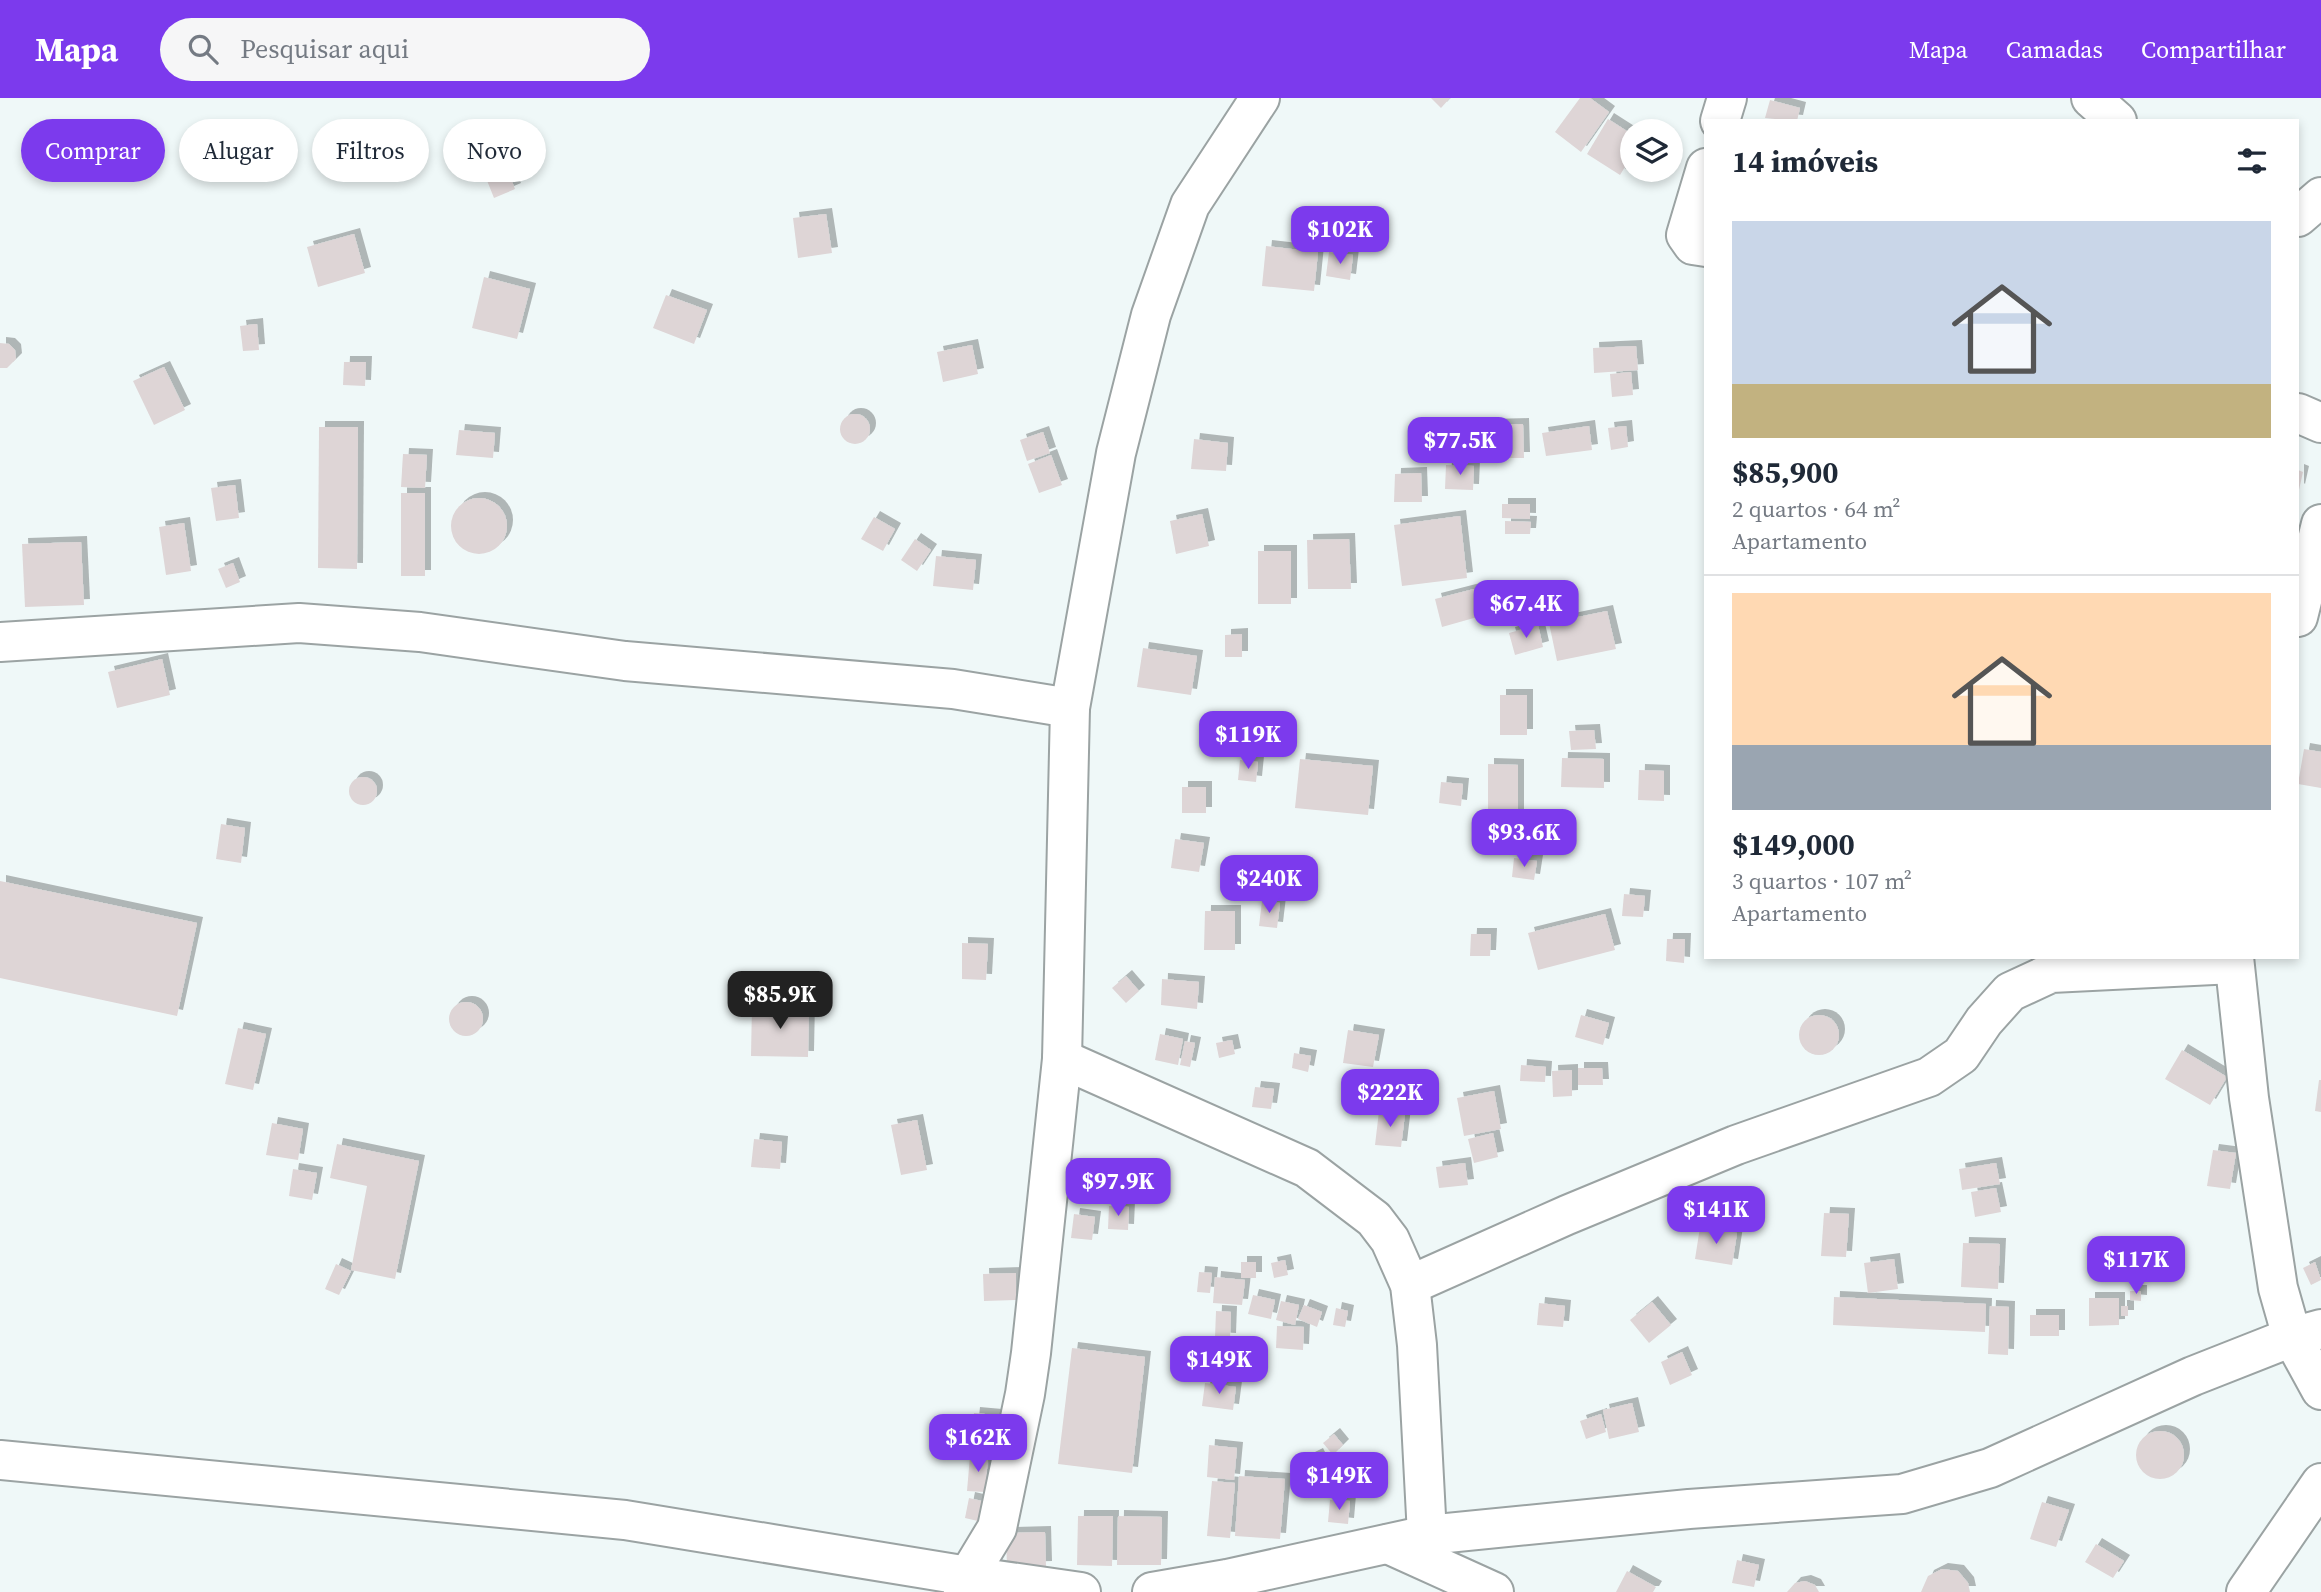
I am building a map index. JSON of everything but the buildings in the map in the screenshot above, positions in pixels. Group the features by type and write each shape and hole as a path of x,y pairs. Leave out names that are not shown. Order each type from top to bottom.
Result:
{"street":[{"path":"965,1584 997,1528 1025,1394 1062,1059 1070,708 1116,453 1151,315 1190,205 1260,98"},
{"path":"1721,119 1727,98"},
{"path":"2091,98 2115,119"},
{"path":"1704,175 1686,235 1693,245 1704,247"},
{"path":"2299,216 2321,197"},
{"path":"2299,413 2321,423"},
{"path":"2299,613 2321,524"},
{"path":"0,642 299,624 420,632 625,661 953,688 1070,708"},
{"path":"1410,1285 1567,1215 1736,1145 1929,1076 1961,1055 1984,1021 2010,992 2051,973 2234,961 2249,1098 2276,1274 2306,1333 2321,1390"},
{"path":"1062,1059 1307,1168 1374,1219 1390,1240 1410,1285 1417,1345 1427,1535"},
{"path":"1153,1592 1229,1585 1427,1535 1689,1509 1902,1494 1990,1468 2193,1376 2306,1333"},
{"path":"0,1460 625,1520 965,1584 1081,1592"},
{"path":"2246,1592 2321,1483"},
{"path":"1388,1544 1494,1592"}]}
